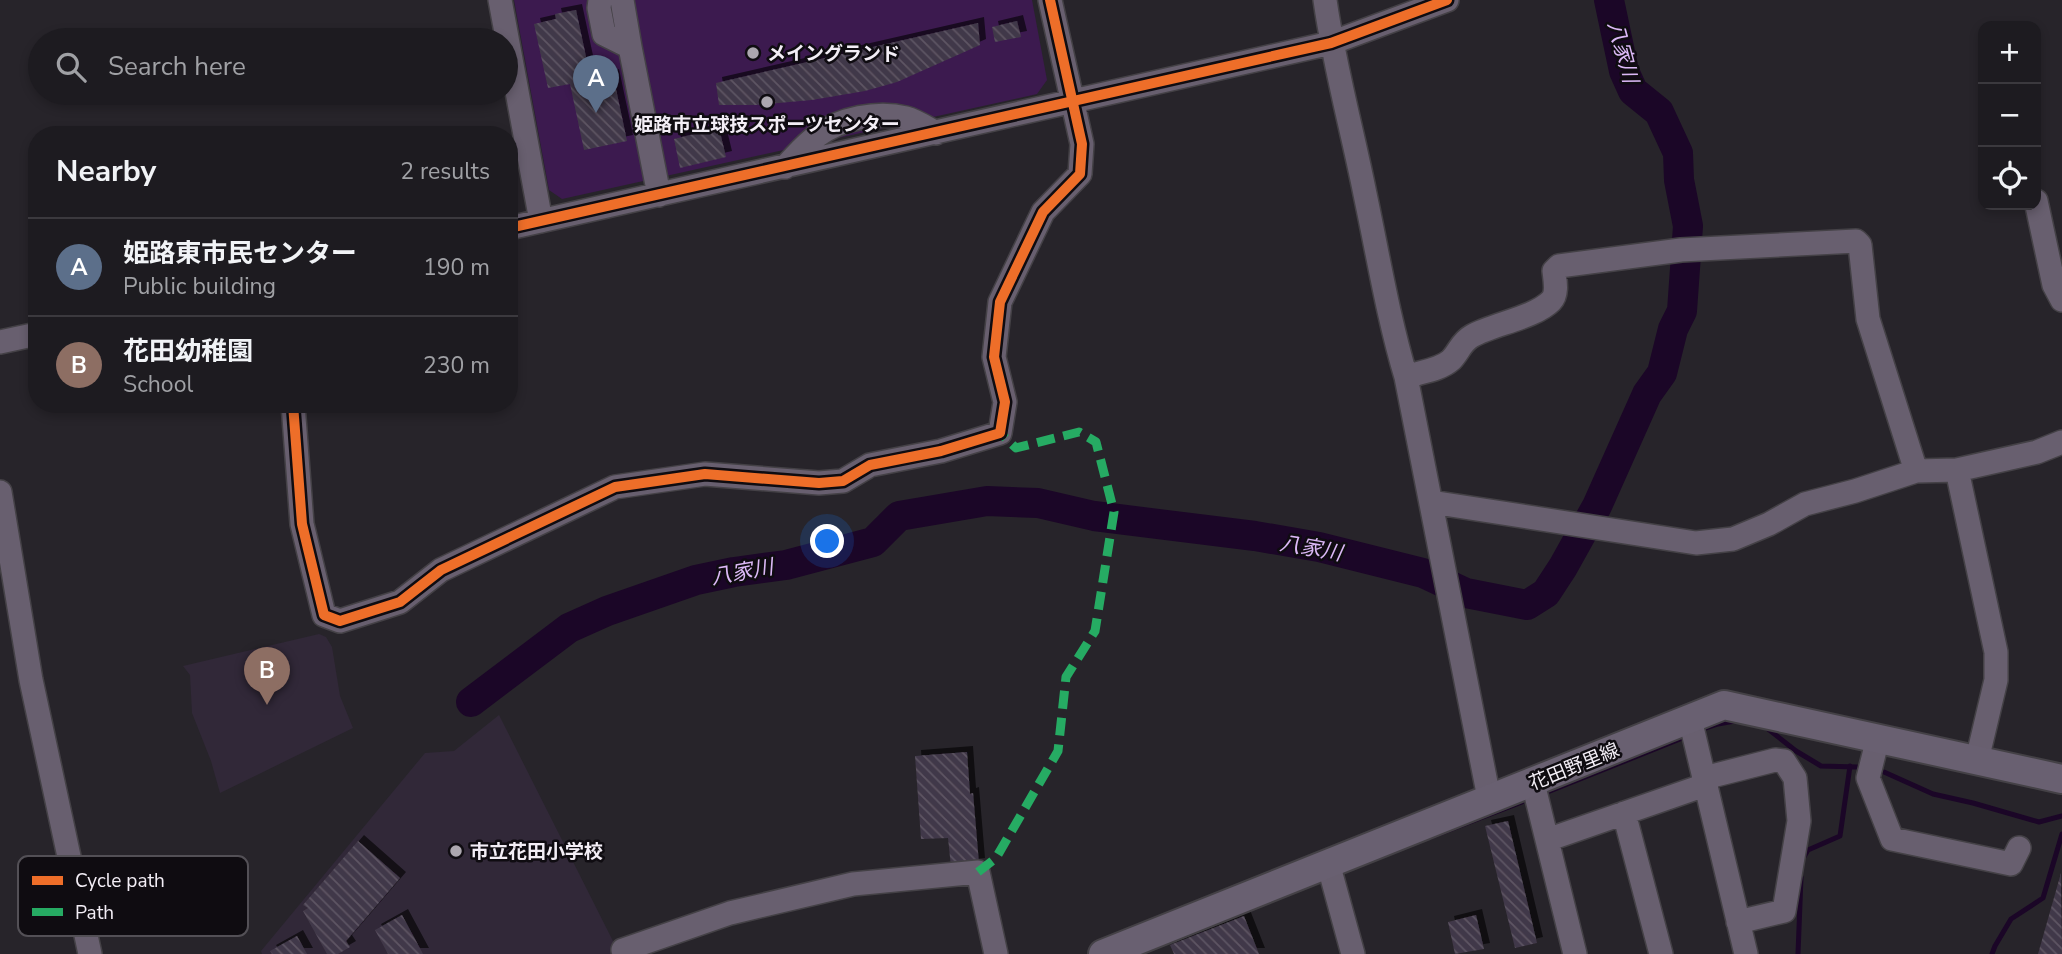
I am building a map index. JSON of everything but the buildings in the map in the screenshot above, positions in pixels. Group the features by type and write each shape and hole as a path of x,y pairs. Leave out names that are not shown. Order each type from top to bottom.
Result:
{"main road":[{"name":"花田野里線","path":"1103,954 1724,705 2062,779"}],"street":[{"path":"500,0 505,28"},
{"path":"600,0 604,34 630,47"},
{"path":"622,0 659,195"},
{"path":"294,413 302,524 324,615 340,621 400,602 441,570 615,487 705,474 819,483 843,481 870,465 941,451 1000,433 1005,402 994,357 1000,302 1043,212 1080,174 1082,144 1050,0"},
{"path":"1325,0 1331,43 1396,344 1406,377 1489,798"},
{"path":"518,226 1331,43 1447,0"},
{"path":"518,97 541,221"},
{"path":"785,166 816,136 834,125 851,120 869,116 894,116 908,119 936,132"},
{"path":"2038,210 2054,285 2062,300"},
{"path":"1406,377 1443,366 1471,336 1541,309 1553,300 1556,289 1554,271 1559,266 1681,250 1856,241 1860,245 1868,319 1916,471"},
{"path":"0,342 28,336"},
{"path":"1431,502 1696,543 1733,539 1769,524 1805,504 1916,471 1957,470 2037,452 2062,442"},
{"path":"1957,470 1996,652 1996,680 1977,760"},
{"path":"0,492 31,680 69,856"},
{"path":"1690,719 1746,954"},
{"path":"1878,738 1868,778 1892,839 2011,864 2019,848"},
{"path":"1547,840 1705,782 1776,760 1784,761 1795,778 1799,821 1784,911 1738,922"},
{"path":"1533,783 1575,954"},
{"path":"1624,813 1661,954"},
{"path":"1328,863 1353,954"},
{"path":"625,954 623,950 730,913 853,884 978,872 996,954"},
{"path":"86,936 90,954"}],"shaded area":[{"name":"姫路市立球技スポーツセンター","path":"514,0 1032,0 1047,80 1037,94 562,199 549,190"},
{"path":"319,634 326,637 332,647 340,696 353,728 220,793 192,713 190,675 183,666"},
{"name":"市立花田小学校","path":"499,715 617,949 613,954 262,954 261,951 425,753 454,751"}],"waterway":[{"name":"八家川","path":"471,702 569,628 607,611 696,580 786,565 873,542 899,516 987,501 1038,503 1094,516 1255,536 1319,547 1423,573 1466,593 1527,605 1546,593 1597,506 1647,394 1662,373 1673,329 1682,311 1688,226 1679,180 1678,153 1659,112 1633,91 1624,71 1609,0"},
{"path":"1706,728 1740,720"},
{"path":"1763,725 1796,751 1821,766 1857,767"},
{"path":"1550,791 1680,739"},
{"path":"1802,860 1808,850 1840,836 1850,766"},
{"path":"1884,772 1933,794 2039,822 2062,816"},
{"path":"1431,837 1522,802"},
{"path":"1992,954 2011,919 2043,898 2062,834"},
{"path":"1798,954 1801,877"}],"marked path":[{"path":"978,872 996,858 1058,751 1066,677 1095,631 1114,512 1096,442 1079,432 1016,448 1000,433"}],"cycle path":[{"path":"294,413 302,524 324,615 340,621 400,602 441,570 615,487 705,474 819,483 843,481 870,465 941,451 1000,433 1005,402 994,357 1000,302 1043,212 1080,174 1082,144 1050,0"},
{"path":"518,226 1331,43 1447,0"}],"place":[{"name":"メイングランド","path":"753,53"},
{"name":"姫路市立球技スポーツセンター","path":"767,102"},
{"name":"姫路東市民センター","path":"596,113"},
{"name":"花田幼稚園","path":"267,705"},
{"name":"市立花田小学校","path":"456,851"}]}
